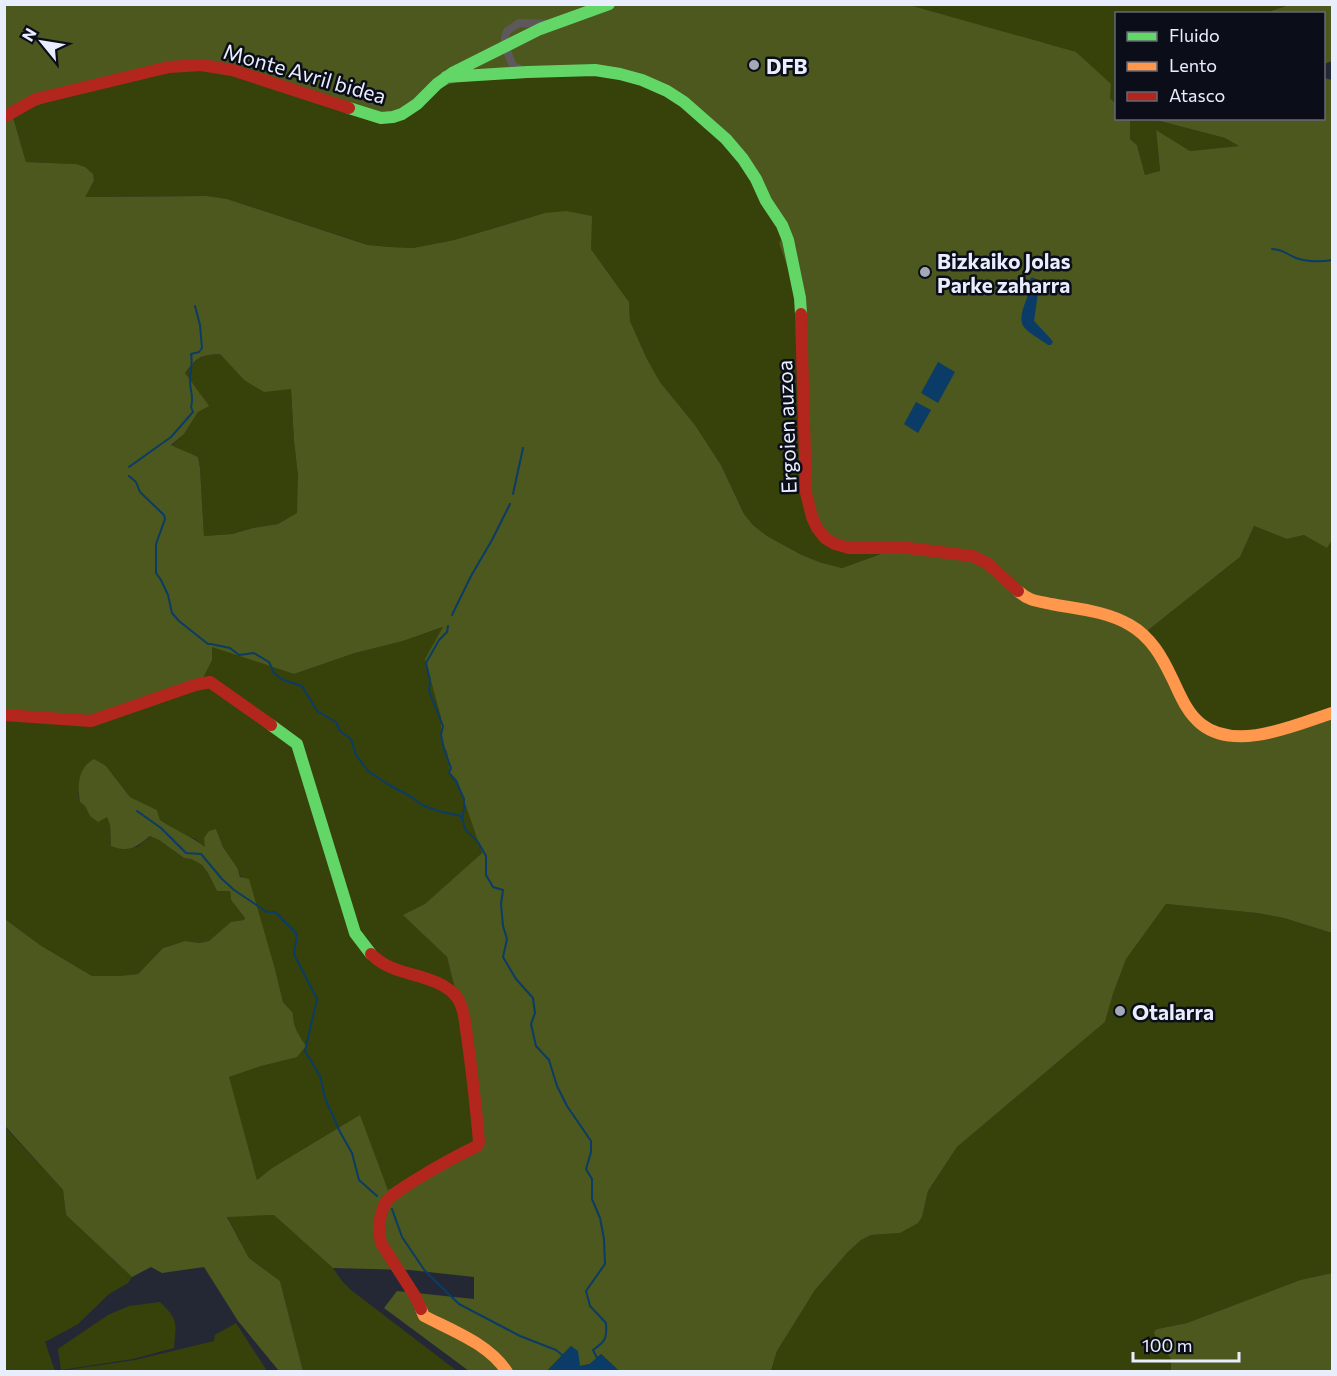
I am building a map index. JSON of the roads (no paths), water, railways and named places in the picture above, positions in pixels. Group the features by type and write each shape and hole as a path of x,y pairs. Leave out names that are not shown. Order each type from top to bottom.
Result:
{"street":[{"name":"Monte Avril bidea","path":"4,117 36,99 190,64 232,70 381,118 393,118 412,108 446,77 531,32 609,4"},
{"path":"505,46 513,66 527,72"},
{"name":"Ergoien auzoa","path":"446,77 596,70 642,80 667,91 684,102 726,139 743,159 782,225 788,240 800,298 806,493 813,522 824,537 836,545 849,548 897,548 977,557 992,566 1020,593 1033,600 1110,615 1127,622 1140,631 1152,644 1168,669 1188,710 1198,721 1213,731 1230,737 1269,734 1332,712"},
{"path":"4,715 91,721 195,685 210,682 297,744 355,933 362,945 392,969 435,982 448,990 457,997 463,1009 479,1142 477,1146 446,1161 398,1191 387,1201 381,1215 379,1233 381,1243 415,1296 424,1316 480,1345 507,1371"}],"water":[{"path":"1032,277 1037,280 1039,286 1034,321 1053,342 1051,345 1032,334 1022,324 1022,312"},
{"path":"938,362 955,372 938,403 921,393"},
{"path":"916,402 931,410 918,433 904,424"},
{"path":"571,1346 578,1351 580,1366 590,1364 601,1354 619,1371 547,1371"}],"waterway":[{"path":"1272,249 1305,260 1332,260"},
{"path":"129,467 171,437 193,412 190,381 191,354 199,352 202,348 200,325 195,306"},
{"path":"513,494 523,448"},
{"path":"129,476 136,482 140,492 164,515 165,519 156,544 156,573 168,595 172,613 210,644"},
{"path":"452,615 510,504"},
{"path":"448,626 447,632 439,640 426,663 430,680 429,691 443,726 441,735 451,768 449,773 456,781 464,799 462,817 465,829 478,842 486,856 486,875 493,887 503,890 501,904 507,939 503,957 516,979 533,998 535,1013 531,1024 536,1046 549,1060 557,1086 567,1106 591,1141 591,1152 586,1169 592,1179 592,1199 600,1218 605,1264 586,1291 590,1306 606,1323 605,1339 593,1350 597,1358"},
{"path":"211,644 230,648 239,655 254,653 269,662 274,673 283,680 302,686 317,711 336,722 340,731 351,739 356,755 368,771 422,805 461,816"},
{"path":"137,811 161,828 186,853 201,854 234,890 267,912 275,912 297,934 294,954 317,999 305,1051 320,1076 325,1098 352,1153 359,1180 377,1196"},
{"path":"392,1209 402,1237 425,1271 459,1304 520,1336 556,1350 562,1355"}],"place":[{"name":"DFB","path":"754,65"},
{"name":"Bizkaiko Jolas Parke zaharra","path":"925,272"},
{"name":"Otalarra","path":"1120,1011"}]}
